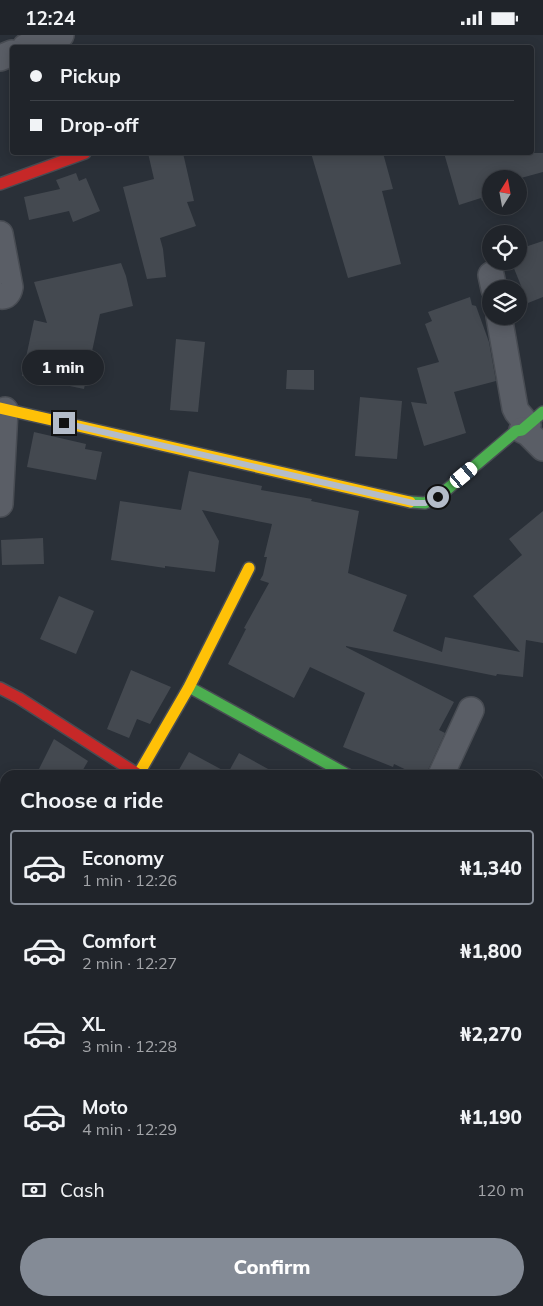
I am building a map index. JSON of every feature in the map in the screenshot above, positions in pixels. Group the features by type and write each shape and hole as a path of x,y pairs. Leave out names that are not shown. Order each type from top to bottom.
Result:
{"street":[{"path":"31,45 61,35"},
{"path":"0,184 80,155"},
{"path":"0,234 10,287 6,295 0,296"},
{"path":"501,325 515,408 517,412 531,422"},
{"path":"0,504 3,409 413,503 425,503 438,497 516,431 531,422"},
{"path":"531,422 528,433 543,448"},
{"path":"142,770 189,687 249,568"},
{"path":"189,687 339,770"},
{"path":"0,688 20,698 131,770"},
{"path":"443,770 471,710"}],"building":[{"path":"534,153 543,153 543,172 528,176 528,170 482,170 482,201 481,198 459,205 445,155 534,155"},
{"path":"148,155 183,155 194,201 187,202 196,226 160,238 166,277 147,279 123,187 154,179"},
{"path":"312,155 384,155 393,189 382,191 401,264 348,278"},
{"path":"76,173 79,181 86,178 100,211 73,222 69,211 29,220 24,197 60,189 56,180"},
{"path":"543,241 543,297 528,303 527,280 519,280 515,270 527,270 527,246"},
{"path":"121,263 133,306 100,314 84,389 22,376 34,320 47,323 34,282"},
{"path":"470,297 472,305 476,306 489,342 496,381 454,392 466,433 424,446 411,402 427,404 417,368 439,362 425,324 432,321 428,312"},
{"path":"176,339 205,342 198,412 170,410"},
{"path":"287,370 314,370 314,390 286,389"},
{"path":"360,397 402,401 397,459 355,456"},
{"path":"34,432 86,444 85,449 102,452 96,480 27,467"},
{"path":"189,471 262,486 261,490 312,499 311,501 359,511 348,573 407,595 393,631 442,652 445,637 520,652 473,596 522,555 509,539 543,511 543,643 526,640 523,677 497,674 496,676 346,646 454,702 439,730 445,733 428,770 407,770 394,764 393,767 343,747 365,693 310,667 294,698 228,664 246,629 244,628 269,583 260,580 267,557 264,557 272,524 202,510 219,541 215,572 165,566 165,568 111,560 120,501 181,510"},
{"path":"43,538 44,564 2,565 1,540"},
{"path":"59,596 94,611 76,654 40,639"},
{"path":"131,670 171,687 150,724 137,719 129,738 107,729"},
{"path":"54,739 88,761 83,770 38,770"},
{"path":"189,752 222,770 179,770"},
{"path":"239,753 270,770 230,770"}],"traffic: fast":[{"path":"410,502 425,503 438,497 516,431 522,430 543,412"},
{"path":"189,687 339,770"}],"traffic: slow":[{"path":"0,408 410,502"},
{"path":"141,770 189,687 249,568"}],"traffic: jam":[{"path":"0,184 80,155"},
{"path":"0,688 19,698 131,770"}],"route":[{"path":"64,423 413,503 425,503 438,497"}]}
